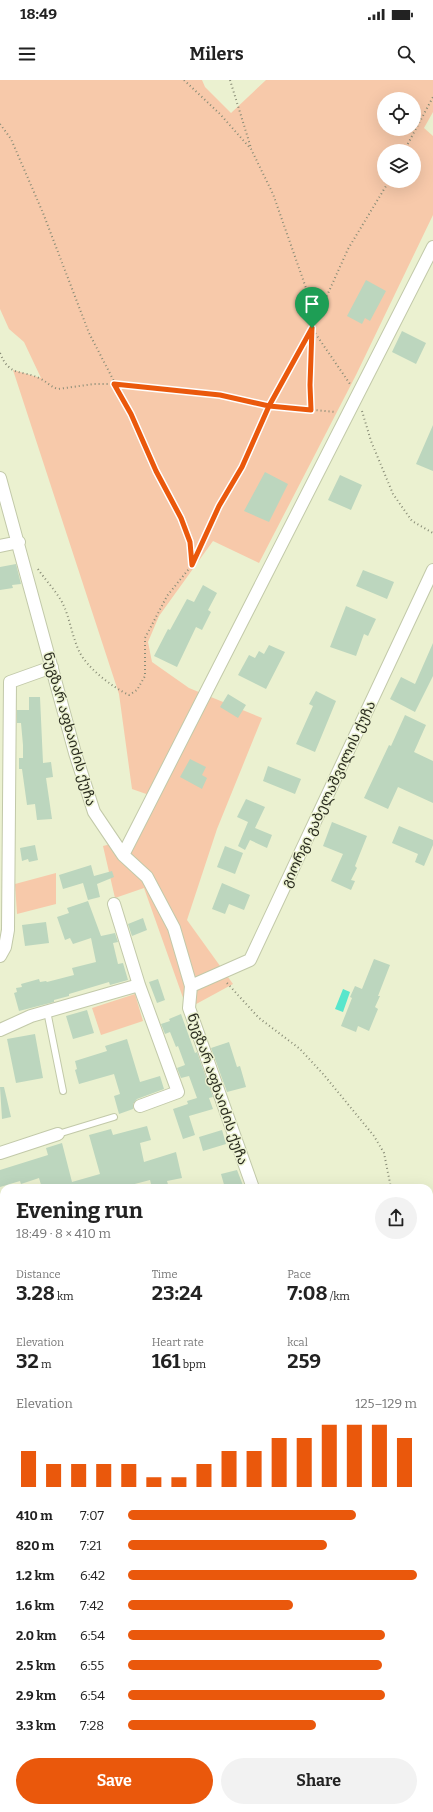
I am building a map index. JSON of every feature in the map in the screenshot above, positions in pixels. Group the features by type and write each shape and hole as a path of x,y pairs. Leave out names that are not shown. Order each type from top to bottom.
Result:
{"street":[{"path":"123,855 433,246"},
{"name":"ნუგზარ აფხაიძის ქუჩა","path":"0,478 19,542 75,753 94,812 123,855 147,877 170,922 191,986 190,1008 252,1184"},
{"path":"0,546 19,542"},
{"name":"გიორგი გაბელაშვილის ქუჩა","path":"191,986 250,960 433,570"},
{"path":"0,956 5,947 8,930 10,682 52,667"},
{"path":"114,904 139,985 178,1092 140,1106"},
{"path":"0,1030 31,1016 139,985"},
{"path":"0,1153 58,1134"}],"lane":[{"path":"47,1011 63,1091"},
{"path":"58,1134 114,1117"}],"path":[{"path":"184,80 220,114 251,149"},
{"path":"230,80 251,149 273,194 306,288 312,328 310,385 311,410"},
{"path":"408,144 433,97"},
{"path":"0,124 11,140 40,206 67,271 89,333 114,384 131,414 156,471 181,518 190,542 192,565"},
{"path":"35,566 62,602 70,619 79,651 87,665 120,691 129,695 138,690 144,676 145,638 167,596 192,565 219,506 242,467 269,406 312,328 348,250 385,188"},
{"path":"0,353 4,364 13,370 41,379 52,387 64,388 94,384 114,384 220,395 269,406 348,414"},
{"path":"393,494 412,521 433,533"},
{"path":"218,973 259,1018 300,1049 324,1075 374,1136 384,1153 390,1184"}],"shaded area":[{"path":"0,80 202,80 205,87 231,113 266,80 433,80 433,112 424,128 433,136 433,215 356,375 259,563 213,541 159,616 148,642 152,662 189,688 262,718 217,829 187,920 233,984 187,1009 144,888 115,898 103,846 123,841 136,844 152,796 132,789 119,694 13,370 41,378 24,342 9,329 0,309"},
{"path":"56,873 56,904 17,914 15,884"},
{"path":"135,994 143,1021 101,1035 92,1008"}],"water":[{"path":"343,989 350,992 343,1012 335,1009"}],"building":[{"path":"366,280 386,291 370,321 365,318 362,324 347,316"},
{"path":"402,331 426,343 416,364 392,352"},
{"path":"433,425 433,471 416,464"},
{"path":"265,472 288,484 269,522 244,511"},
{"path":"340,475 362,485 351,510 328,500"},
{"path":"16,564 21,584 12,585 13,588 0,590 0,567"},
{"path":"363,570 394,582 387,599 356,586"},
{"path":"203,585 217,593 208,610 211,612 202,630 196,627 177,667 154,656 168,629 170,630 187,599 194,602"},
{"path":"346,606 376,619 368,636 364,634 356,656 330,647"},
{"path":"433,643 433,676 415,712 390,699 401,677 415,684"},
{"path":"269,645 285,652 266,689 238,675 249,655 255,658 259,651 264,654"},
{"path":"316,691 336,701 315,752 296,744 313,706 309,704"},
{"path":"228,694 246,705 238,718 220,707"},
{"path":"29,697 40,697 43,763 51,762 53,777 46,778 52,819 37,820 35,804 27,805 22,769 19,769 19,758 23,758 23,745 21,723 17,723 17,710 29,710"},
{"path":"405,715 426,725 414,752 433,761 433,803 398,787 388,809 364,798"},
{"path":"190,759 206,767 202,775 207,778 202,789 180,777"},
{"path":"268,766 301,779 295,794 263,781"},
{"path":"246,799 265,807 255,828 272,835 267,848 250,840 245,850 238,846 248,822 237,817"},
{"path":"332,822 367,836 355,866 357,868 351,880 355,881 351,890 331,881 343,854 323,846"},
{"path":"399,826 433,840 433,845 424,866 415,862 418,854 392,843"},
{"path":"35,845 38,860 29,862 28,859 22,861 20,848"},
{"path":"225,846 243,853 235,874 217,867"},
{"path":"91,865 94,876 112,871 114,877 97,884 100,897 88,900 83,883 63,889 59,875"},
{"path":"222,883 250,895 244,910 229,904 225,914 212,909"},
{"path":"88,901 101,936 115,933 118,942 113,943 118,964 123,963 128,980 110,985 109,982 69,994 69,996 54,1000 54,1002 19,1011 14,993 17,992 16,988 22,987 21,984 39,979 40,982 47,982 74,975 72,968 96,962 91,938 73,944 70,938 65,940 57,917 69,913 67,908"},
{"path":"143,918 147,930 132,936 128,924"},
{"path":"46,922 49,943 25,946 22,925"},
{"path":"374,959 390,965 378,996 380,996 375,1007 378,1009 369,1031 358,1026 356,1032 341,1026 355,986 362,989"},
{"path":"158,979 165,1000 157,1003 149,982"},
{"path":"87,1010 94,1033 73,1039 66,1016"},
{"path":"181,1014 195,1053 197,1052 213,1097 209,1098 213,1109 189,1116 195,1135 183,1139 173,1109 188,1104 187,1101 197,1098 189,1076 181,1078 177,1068 185,1065 178,1046 176,1047 170,1032 165,1034 161,1024 170,1021 169,1019"},
{"path":"35,1034 43,1078 16,1083 7,1039"},
{"path":"127,1039 140,1082 160,1076 164,1089 137,1099 133,1104 133,1109 119,1114 114,1096 120,1094 114,1074 79,1084 75,1070 77,1069 75,1061 107,1051 105,1046"},
{"path":"229,1042 237,1067 240,1066 246,1087 227,1092 211,1048"},
{"path":"0,1087 4,1087 11,1117 2,1119"},
{"path":"147,1126 151,1140 140,1143 144,1162 176,1152 182,1178 167,1181 168,1184 151,1184 150,1180 135,1184 41,1184 39,1178 21,1184 20,1181 10,1184 0,1184 0,1170 48,1155 46,1148 62,1143 72,1182 100,1174 89,1135 111,1129 113,1135"},
{"path":"222,1130 226,1144 203,1151 199,1137"},
{"path":"237,1170 242,1184 224,1184 221,1174"}],"route":[{"path":"312,328 269,406 220,395 114,384 131,414 156,471 181,518 190,542 192,565 219,506 242,467 269,406 311,410 310,385 312,328"}]}
